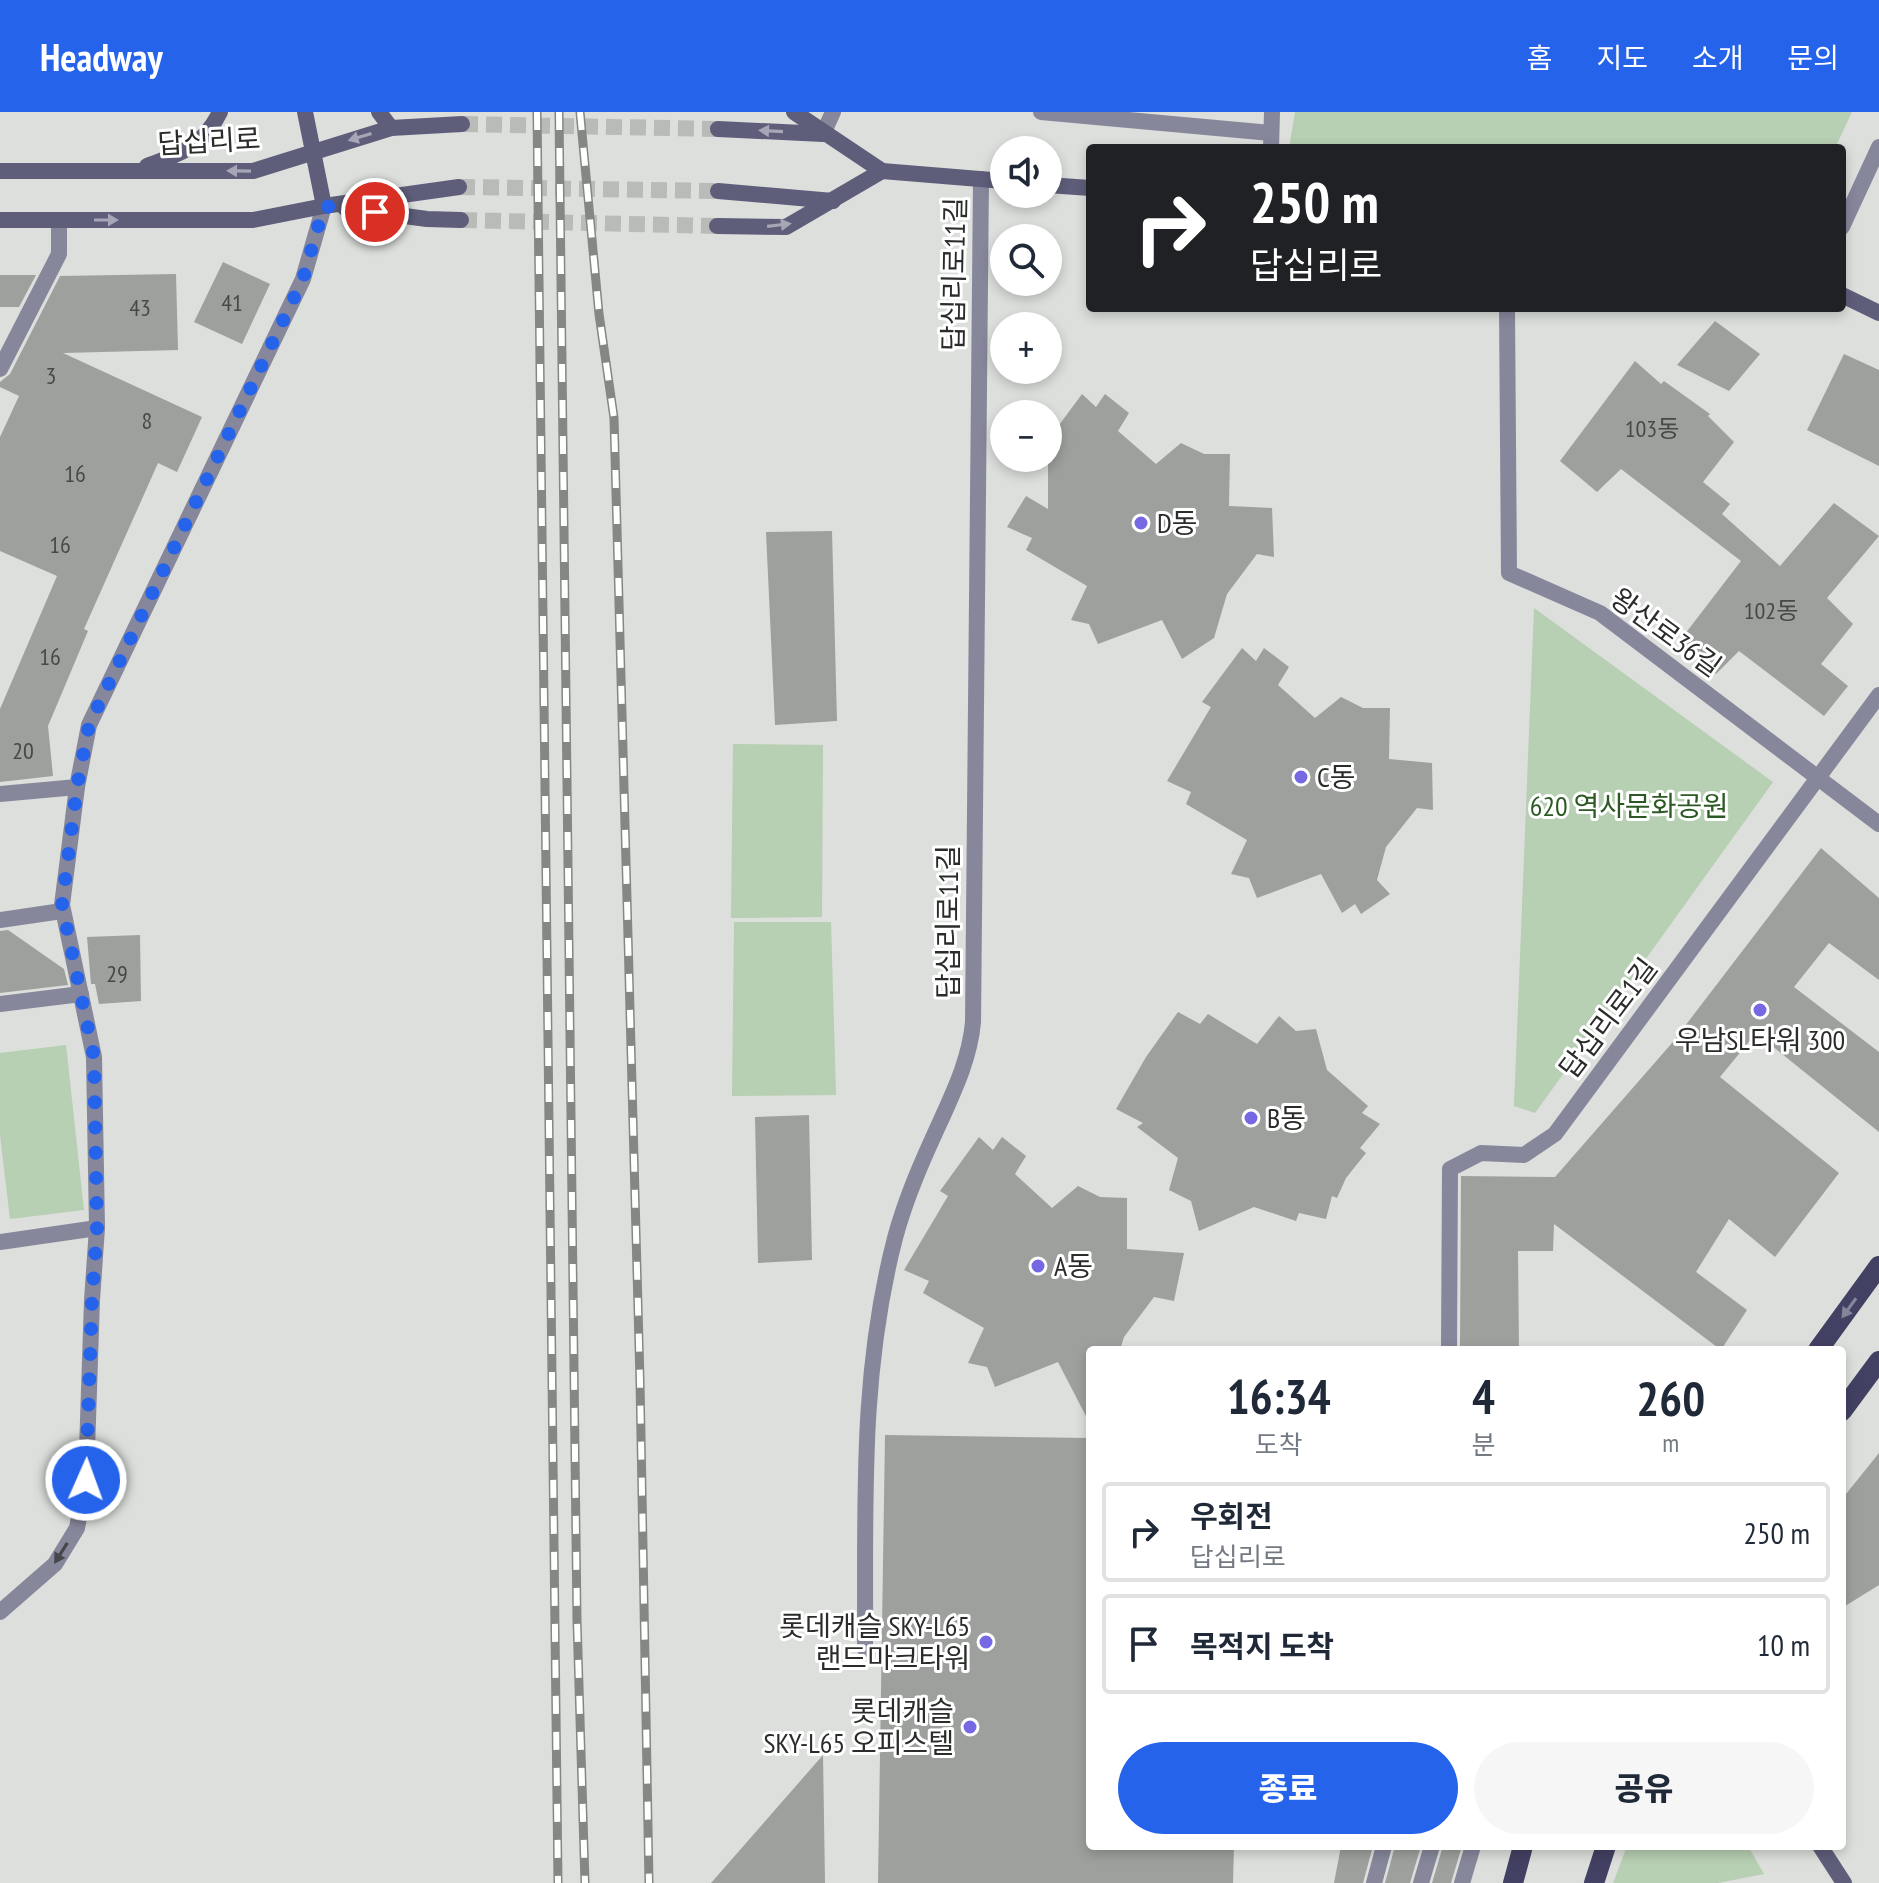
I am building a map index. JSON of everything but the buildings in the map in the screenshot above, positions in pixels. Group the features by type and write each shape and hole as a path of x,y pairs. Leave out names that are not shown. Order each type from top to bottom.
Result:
{"main road":[{"path":"139,170 195,147 213,126 220,112"},
{"path":"305,112 324,206"},
{"path":"379,112 391,128"},
{"path":"794,112 882,171 990,180"},
{"name":"답십리로","path":"0,171 253,171 391,128 462,124"},
{"path":"718,129 823,134"},
{"path":"717,226 786,227 882,171"},
{"path":"1062,186 1086,188"},
{"path":"0,220 253,220 324,206 459,187"},
{"path":"718,191 835,201"},
{"path":"324,206 427,219 461,220"},
{"path":"1846,297 1879,313"},
{"path":"1821,1346 1879,1266"},
{"path":"1846,1406 1879,1361"},
{"path":"1513,1883 1522,1850"},
{"path":"1594,1883 1605,1850"},
{"path":"1823,1850 1844,1883"}],"street":[{"path":"823,134 833,112"},
{"path":"1041,112 1092,114 1271,141 1272,112"},
{"path":"1846,218 1879,147"},
{"name":"답십리로11길","path":"865,1649 866,1416 876,1322 907,1198 956,1085 968,1051 973,1022 981,179"},
{"path":"0,1612 55,1564 77,1528 86,1480 97,1228 94,1057 62,911 77,787 89,725 303,279 324,206"},
{"path":"0,369 59,254 59,220"},
{"name":"왕산로36길","path":"1507,312 1509,573 1600,613 1879,824"},
{"name":"답십리로1길","path":"1449,1346 1450,1169 1481,1153 1524,1155 1555,1134 1879,695"},
{"path":"0,794 77,787"},
{"path":"0,920 62,911"},
{"path":"0,1004 81,994"},
{"path":"0,1242 97,1228"},
{"path":"1374,1883 1383,1850"},
{"path":"1421,1883 1431,1850"},
{"path":"1462,1883 1472,1850"}],"green space":[{"path":"1295,112 1852,112 1837,144 1290,144"},
{"name":"620 역사문화공원","path":"1534,608 1773,782 1535,1113 1514,1106"},
{"path":"733,744 823,745 822,917 731,918"},
{"path":"734,922 831,922 836,1095 732,1096"},
{"path":"66,1045 84,1210 10,1219 0,1135 0,1053"},
{"path":"1625,1850 1750,1850 1764,1874 1718,1883 1613,1883"}],"tunnel":[{"path":"462,124 718,129"},
{"path":"459,187 718,191"},
{"path":"461,220 717,226"}],"railway":[{"path":"537,112 558,1883"},
{"path":"559,112 577,1620 585,1883"},
{"path":"580,112 599,314 614,418 640,1381 649,1883"}],"place":[{"name":"D동","path":"1141,523"},
{"name":"C동","path":"1301,777"},
{"name":"우남SL타워 300","path":"1760,1010"},
{"name":"B동","path":"1251,1118"},
{"name":"A동","path":"1038,1266"},
{"name":"롯데캐슬 SKY-L65 랜드마크타워","path":"986,1642"},
{"name":"롯데캐슬 SKY-L65 오피스텔","path":"970,1727"}],"route":[{"path":"86,1480 97,1228 94,1057 62,905 77,787 89,725 130,634 303,279 324,206 375,212"}]}
